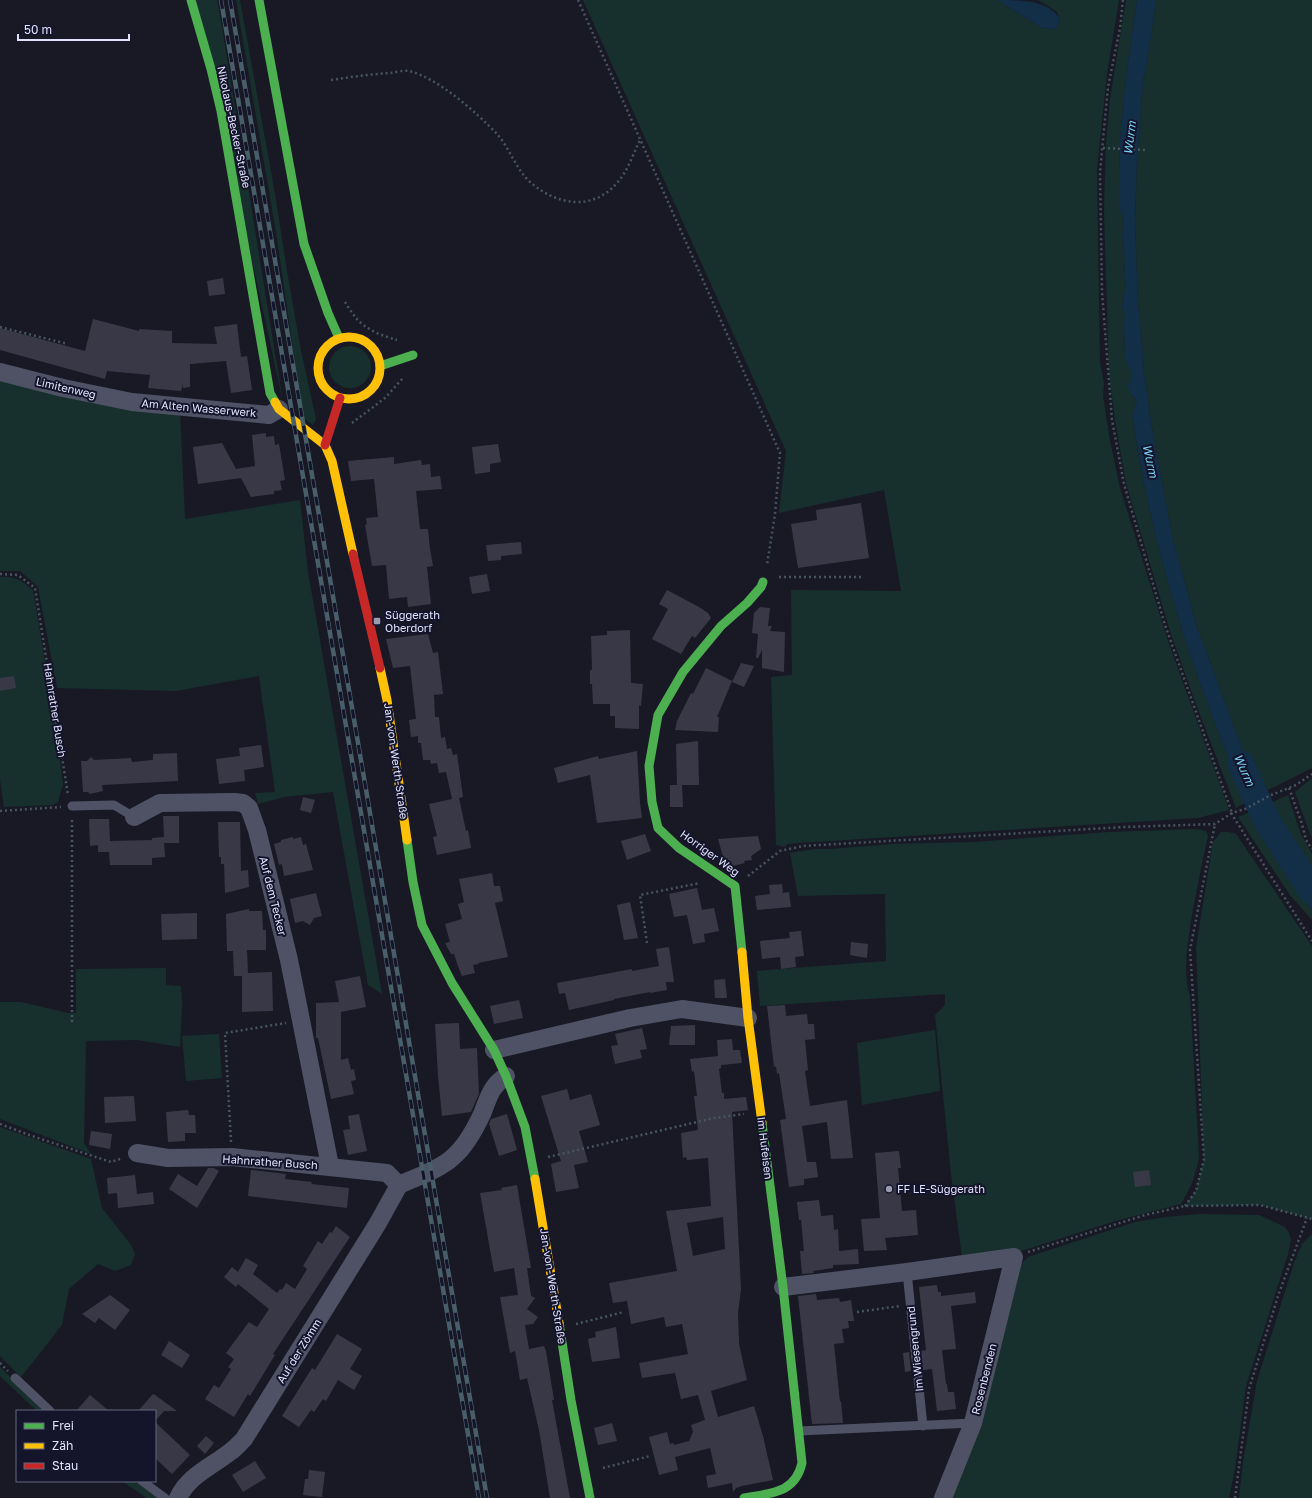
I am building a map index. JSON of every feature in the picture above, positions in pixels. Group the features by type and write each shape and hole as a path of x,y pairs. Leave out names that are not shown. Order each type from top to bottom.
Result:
{"main road":[{"name":"Nikolaus-Becker-Straße","path":"191,0 211,69 221,111 270,393 279,409"},
{"path":"259,0 304,244 328,313 339,338"},
{"path":"352,337 370,344 378,356 380,366 376,384 369,392 355,399 340,398 329,392 324,388 319,378 318,371 318,363 321,353 330,343 339,338 352,337"},
{"path":"380,366 413,355"},
{"path":"325,445 340,398"},
{"name":"Jan-von-Werth-Straße","path":"279,409 325,445 332,461 387,700 413,882 422,926 452,983 494,1050 506,1076 525,1127 542,1216 571,1400 590,1498"},
{"name":"Horriger Weg","path":"748,1018 735,886 679,848 658,828 652,802 648,766 658,715 683,672 721,626 747,603 760,587 764,579"},
{"name":"Im Hufeisen","path":"744,1498 778,1491 791,1492 802,1463 783,1287 748,1018"}],"street":[{"name":"Limitenweg","path":"0,372 63,388 132,402"},
{"name":"Am Alten Wasserwerk","path":"132,402 269,415 279,409"},
{"name":"Auf dem Tecker","path":"134,817 160,803 234,802 243,803 249,808 257,830 289,960 330,1166"},
{"path":"494,1050 630,1018 682,1009 748,1018"},
{"path":"399,1185 444,1164 453,1158 470,1138 482,1114 491,1090 506,1076"},
{"name":"Hahnrather Busch","path":"137,1153 168,1158 232,1157 387,1172 399,1185"},
{"name":"Auf der Zömm","path":"178,1498 190,1480 230,1452 244,1440 378,1223 399,1185"},
{"path":"783,1287 1014,1257"},
{"name":"Rosenbenden","path":"943,1498 973,1423 1014,1257"}],"lane":[{"name":"Auf dem Tecker","path":"70,806 114,805 134,817"},
{"name":"Im Wiesengrund","path":"906,1272 924,1426"},
{"path":"15,1378 49,1410"},
{"path":"799,1431 973,1423"},
{"path":"143,1482 165,1498"}],"path":[{"path":"578,0 780,453 775,514 764,579 862,577"},
{"path":"1123,0 1120,28 1108,87 1100,172 1102,292 1112,420 1124,484 1165,625 1232,813 1312,941"},
{"path":"331,80 408,71 438,84 461,101 498,135 528,180 545,193 560,200 576,202 593,200 606,192 617,183 625,172 640,140"},
{"path":"1103,148 1147,150"},
{"path":"0,327 68,344"},
{"name":"Hahnrather Busch","path":"0,574 18,575 35,588 40,615 70,806 72,1022"},
{"path":"735,886 780,850 803,846 1116,828 1215,824 1232,813 1245,809 1269,796 1296,785 1312,774"},
{"path":"1289,788 1306,840 1312,849"},
{"path":"0,811 70,806"},
{"path":"1185,1206 1196,1191 1204,1159 1190,950 1215,824"},
{"path":"647,943 640,895 710,881 716,873"},
{"path":"232,1157 225,1033 301,1020"},
{"path":"531,1161 714,1118 761,1112"},
{"path":"0,1124 111,1162 137,1153"},
{"path":"1014,1257 1145,1215 1185,1206 1260,1205 1307,1218 1312,1218"},
{"path":"1235,1498 1249,1389 1279,1293 1307,1218"},
{"path":"857,1312 910,1305"},
{"path":"560,1328 624,1312"},
{"path":"585,1472 650,1456"}],"green space":[{"path":"195,0 217,0 283,402"},
{"path":"236,0 240,0 275,194 301,351 316,419 313,425 303,418 276,232"},
{"path":"583,0 997,0 1042,28 1057,29 1060,19 1056,11 1038,0 1119,0 1107,74 1097,168 1100,363 1104,384 1103,396 1110,441 1120,488 1168,641 1229,810 1198,818 797,843 787,844 785,847 776,845 771,677 792,675 791,590 901,591 884,490 779,513 786,451"},
{"path":"1126,0 1137,0 1127,68 1120,140 1119,174 1119,209 1124,217 1122,237 1125,258 1124,276 1126,284 1122,307 1125,316 1125,359 1132,373 1131,394 1137,402 1132,415 1149,507 1179,620 1217,730 1247,802 1236,808 1194,699 1170,631 1126,483 1115,420 1109,373 1104,211 1106,142 1110,99"},
{"path":"1156,0 1312,0 1312,768 1262,793 1251,772 1197,627 1172,535 1152,428 1144,374 1138,306 1135,221 1137,160 1143,82"},
{"path":"350,346 365,352 371,367 365,382 350,388 335,382 329,367 335,352"},
{"path":"0,380 180,411 185,519 300,500 308,572 382,994 368,985 333,792 284,797 258,804 255,793 275,792 259,676 176,691 57,688 38,587 20,571 0,571"},
{"path":"0,577 10,577 18,580 33,590 55,721 63,784 58,802 52,805 4,807 0,779"},
{"path":"1312,778 1312,839 1295,792"},
{"path":"1288,795 1300,832 1312,854 1312,881 1266,805"},
{"path":"1253,811 1263,832 1312,911 1312,920 1290,895 1238,817"},
{"path":"1196,829 1206,831 1208,836 1192,915 1186,966 1186,977 1190,997 1199,1156 1195,1175 1181,1204 1115,1221 1015,1253 962,1257 951,1174 935,1015 945,1005 945,994 760,1006 757,971 886,961 885,894 798,896 790,853 815,849 892,844 973,842 1109,832"},
{"path":"1221,832 1236,834 1312,946 1312,1219 1260,1205 1185,1206 1196,1191 1204,1159 1196,947 1213,842"},
{"path":"166,968 166,985 181,986 182,1004 180,1047 137,1040 86,1041 84,1143 91,1154 0,1119 0,1002 21,1002 68,1013 76,1013 76,969"},
{"path":"935,1030 940,1091 862,1105 857,1043"},
{"path":"219,1034 222,1078 186,1081 182,1036"},
{"path":"0,1127 91,1159 102,1208 131,1245 135,1254 131,1265 115,1271 98,1264 69,1289 62,1325 21,1377 0,1356"},
{"path":"1198,1214 1259,1215 1285,1227 1291,1240 1288,1254 1246,1386 1235,1469 1229,1498 948,1498 1017,1268 1028,1257 1135,1222"},
{"path":"1312,1234 1312,1498 1239,1498 1243,1462 1257,1381 1294,1263 1302,1244"},
{"path":"0,1367 45,1410 36,1410 0,1376"},
{"path":"123,1482 136,1482 157,1498 147,1498"}],"water":[{"path":"997,0 1033,2 1048,8 1060,19 1057,29 1042,28"},
{"path":"1137,0 1156,0 1143,82 1137,160 1135,221 1138,306 1144,374 1152,428 1172,535 1197,627 1251,772 1262,793 1247,802 1217,730 1204,694 1168,582 1144,484 1132,415 1137,402 1131,394 1128,386 1132,373 1125,359 1125,316 1122,307 1126,284 1124,276 1125,258 1122,237 1124,217 1119,209 1119,174 1120,140 1127,68"},
{"path":"1266,805 1312,881 1312,911 1263,832 1253,811"}],"building":[{"path":"223,278 225,294 209,296 207,281"},
{"path":"93,319 139,331 139,329 172,331 172,343 217,344 214,327 237,324 241,357 247,356 252,390 231,393 226,361 190,364 190,387 183,388 183,384 181,391 148,388 150,375 107,371 105,379 0,350 0,328 85,351"},
{"path":"266,433 266,437 274,436 275,445 279,444 285,480 280,481 282,490 274,491 274,494 251,497 241,478 198,484 193,447 222,443 236,469 255,466 252,435"},
{"path":"498,444 501,462 490,464 490,472 475,474 472,447"},
{"path":"394,457 394,464 421,460 422,465 430,464 431,477 440,476 442,489 416,491 420,529 428,529 433,566 427,567 431,604 408,607 407,597 389,599 386,565 372,566 365,525 367,524 366,518 378,517 374,479 351,481 348,461"},
{"path":"861,503 869,558 798,568 791,524 817,520 816,510"},
{"path":"521,542 522,554 501,556 501,560 488,561 486,545"},
{"path":"487,574 490,591 472,594 469,577"},
{"path":"667,590 699,607 708,613 711,618 695,638 692,636 681,654 652,639 668,609 659,604"},
{"path":"760,607 770,608 768,626 772,626 770,631 785,632 784,672 762,668 762,650 758,658 756,658 758,634 752,633 754,613"},
{"path":"630,630 631,683 643,684 641,706 639,705 639,729 615,728 615,716 610,716 610,704 593,704 592,684 590,684 590,670 592,670 591,636 607,635 607,631"},
{"path":"428,634 433,653 438,652 443,694 434,695 435,717 439,717 441,738 445,737 447,749 451,748 453,755 457,754 463,797 459,798 466,831 468,830 471,848 437,855 433,837 437,836 429,804 452,799 446,772 439,773 437,763 431,764 430,760 423,760 421,743 418,743 418,736 411,737 409,720 416,719 410,666 393,668 386,639"},
{"path":"741,663 754,666 744,687 732,682"},
{"path":"706,668 732,681 717,717 719,717 718,732 675,730 677,721 691,693 693,694"},
{"path":"14,676 16,688 0,691 0,678"},
{"path":"698,741 699,785 682,785 683,807 670,807 670,785 677,785 676,744"},
{"path":"261,745 264,767 244,770 245,781 219,784 216,759 240,756 239,748"},
{"path":"637,751 642,818 597,823 590,775 558,783 554,768 598,756 599,759"},
{"path":"177,753 178,781 102,785 103,791 90,794 88,792 83,792 81,761 87,761 91,757 94,760 131,758 132,762 153,760 153,754"},
{"path":"303,797 315,800 311,813 300,810"},
{"path":"163,816 179,816 179,843 164,843 165,857 152,858 152,865 110,865 109,852 98,852 98,845 90,846 89,819 109,819 110,841 152,840 152,838 164,837"},
{"path":"218,822 240,822 241,871 248,870 249,887 225,893 224,864 221,864 221,857 219,857"},
{"path":"645,834 651,851 627,860 621,841"},
{"path":"758,836 761,849 751,856 752,860 744,861 745,863 729,867 725,864 718,839"},
{"path":"293,837 293,839 301,837 303,845 306,844 313,870 284,876 282,864 279,865 274,844 281,842 281,840"},
{"path":"492,873 494,886 500,886 503,901 495,903 508,957 473,965 475,973 462,976 454,954 451,954 445,943 450,942 445,924 462,919 458,904 464,902 459,879"},
{"path":"782,884 783,893 789,892 791,907 757,910 755,896 770,894 769,885"},
{"path":"697,888 702,910 714,908 719,931 704,934 705,942 693,944 687,915 674,917 669,894"},
{"path":"316,893 322,916 314,918 310,925 303,921 295,923 290,899"},
{"path":"630,902 638,938 624,940 617,905"},
{"path":"249,909 249,911 262,911 263,930 266,930 266,950 247,950 248,973 272,972 273,1011 242,1012 242,976 234,976 233,951 227,951 226,914"},
{"path":"197,913 197,939 162,940 161,914"},
{"path":"801,931 804,956 795,957 796,967 781,969 780,957 762,959 760,941 790,938 789,932"},
{"path":"851,942 868,944 867,958 850,955"},
{"path":"669,947 674,982 666,982 667,990 614,999 569,1010 565,993 559,994 557,983 632,969 632,971 659,966 656,949"},
{"path":"360,976 366,1007 341,1012 341,1060 348,1058 351,1070 354,1069 356,1080 351,1081 354,1094 331,1099 318,1038 316,1038 316,1003 339,1002 335,981"},
{"path":"725,979 727,998 715,998 714,980"},
{"path":"519,1000 523,1018 494,1024 490,1006"},
{"path":"785,1005 786,1016 807,1014 808,1024 814,1024 815,1039 805,1040 808,1070 805,1071 810,1106 847,1100 853,1158 831,1159 827,1122 802,1126 807,1162 816,1162 818,1177 804,1179 804,1185 789,1187 780,1120 786,1119 779,1073 777,1074 776,1066 774,1067 767,1006"},
{"path":"459,1023 460,1049 477,1048 479,1094 471,1112 442,1116 435,1024"},
{"path":"695,1025 695,1045 669,1045 671,1026"},
{"path":"642,1028 647,1049 640,1050 642,1058 615,1064 611,1046 618,1045 615,1034"},
{"path":"732,1039 733,1050 740,1050 742,1063 721,1065 721,1068 719,1069 724,1099 746,1097 748,1110 732,1112 741,1289 738,1313 739,1344 747,1380 711,1391 718,1417 754,1406 763,1436 773,1480 742,1486 736,1488 733,1492 732,1483 708,1488 706,1476 716,1474 710,1448 675,1457 678,1470 659,1475 649,1437 667,1432 670,1444 673,1443 674,1445 689,1441 693,1432 691,1425 705,1420 698,1395 681,1399 675,1373 642,1378 639,1363 688,1354 682,1324 666,1327 664,1317 631,1324 627,1301 613,1303 609,1283 677,1271 666,1211 711,1206 708,1158 687,1160 686,1157 683,1158 681,1133 698,1130 694,1096 697,1096 694,1071 692,1072 690,1059 718,1056 717,1040","holes":["723,1217 725,1249 693,1256 687,1223"]},
{"path":"567,1089 570,1100 591,1094 600,1125 579,1131 588,1162 574,1165 579,1188 556,1192 551,1164 561,1161 541,1096"},
{"path":"134,1096 136,1121 105,1123 104,1097"},
{"path":"188,1110 189,1115 195,1115 196,1133 185,1133 185,1141 168,1142 166,1112"},
{"path":"359,1114 367,1151 348,1155 343,1130 350,1129 348,1116"},
{"path":"507,1114 517,1150 499,1156 489,1124 491,1119"},
{"path":"91,1131 112,1134 110,1149 89,1145"},
{"name":"FF LE-Süggerath","path":"899,1151 901,1168 898,1168 902,1211 916,1210 918,1235 885,1238 887,1250 864,1251 861,1219 880,1218 875,1153"},
{"path":"208,1168 214,1168 219,1171 197,1208 169,1189 178,1174 197,1186"},
{"path":"251,1170 286,1174 285,1179 312,1182 311,1184 349,1188 347,1208 248,1196"},
{"path":"1149,1170 1151,1185 1135,1187 1133,1172"},
{"path":"135,1175 137,1194 153,1192 154,1204 118,1208 117,1193 108,1194 107,1178"},
{"path":"517,1185 531,1268 527,1268 531,1296 535,1298 527,1309 538,1317 533,1324 525,1325 529,1349 544,1346 546,1351 554,1400 552,1400 570,1498 550,1498 539,1430 527,1378 520,1380 515,1351 510,1353 500,1297 518,1295 514,1268 494,1272 480,1193 502,1190 501,1188"},
{"path":"819,1200 821,1216 833,1215 834,1230 838,1229 839,1251 858,1249 859,1264 833,1265 833,1268 813,1271 814,1273 802,1274 800,1251 804,1251 801,1220 799,1220 797,1202"},
{"path":"336,1226 350,1237 273,1354 275,1355 250,1396 248,1394 234,1417 205,1399 214,1385 219,1388 231,1369 228,1367 234,1359 226,1353 249,1322 257,1327 269,1309 238,1284 236,1287 224,1277 232,1267 238,1272 246,1258 258,1265 253,1274 277,1293 280,1289 282,1290 286,1283 295,1289 307,1269 303,1266 318,1241 322,1244"},
{"path":"937,1285 938,1292 941,1292 941,1296 975,1292 976,1303 951,1306 956,1349 942,1350 946,1384 948,1392 954,1392 956,1409 937,1411 932,1369 923,1370 921,1351 926,1350 919,1287"},
{"path":"816,1294 817,1300 839,1298 840,1302 851,1300 854,1321 848,1321 849,1328 842,1329 844,1343 834,1344 843,1423 812,1424 798,1296"},
{"path":"110,1295 130,1310 115,1330 99,1318 95,1323 82,1314"},
{"path":"616,1327 620,1358 592,1362 588,1339 596,1337 595,1332"},
{"path":"337,1334 362,1349 350,1369 362,1376 354,1390 338,1380 326,1401 323,1399 314,1412 311,1410 299,1427 282,1416 312,1368 315,1370"},
{"path":"169,1341 190,1355 182,1368 161,1355"},
{"path":"909,1352 911,1371 905,1372 903,1353"},
{"path":"153,1394 177,1411 164,1411 156,1420 156,1410 139,1410"},
{"path":"90,1395 108,1410 77,1410"},
{"path":"156,1423 190,1455 172,1474 156,1459"},
{"path":"612,1423 617,1441 598,1445 594,1428"},
{"path":"206,1436 214,1443 205,1454 197,1446"},
{"path":"255,1461 266,1478 243,1492 232,1475"},
{"path":"309,1470 325,1472 322,1497 303,1495 305,1479 308,1479"}],"waterway":[{"name":"Wurm","path":"1241,764 1267,821 1312,891"}],"railway":[{"path":"221,0 479,1498"},
{"path":"230,0 487,1498"}],"traffic: fast":[{"path":"191,0 211,69 221,111 270,393 275,402"},
{"path":"259,0 304,244 328,313 339,338"},
{"path":"380,366 413,355"},
{"path":"742,952 735,886 679,848 658,828 652,802 649,766 658,715 683,672 721,626 747,603 761,587 763,582"},
{"path":"407,840 413,882 422,925 452,983 494,1050 506,1076 525,1127 535,1179"},
{"path":"744,1498 772,1493 787,1486 794,1481 799,1473 802,1463 783,1287 762,1123"},
{"path":"559,1323 571,1400 590,1498"}],"traffic: slow":[{"path":"343,337 355,337 371,346 378,356 380,368 378,380 371,390 355,399 343,399 332,394 323,385 318,374 318,362 323,351 332,342 343,337"},
{"path":"275,402 279,409 325,445 332,461 353,554"},
{"path":"380,668 387,700 407,840"},
{"path":"742,952 748,1018 762,1123"},
{"path":"535,1179 559,1323"}],"traffic: jam":[{"path":"325,445 340,398"},
{"path":"353,554 380,668"}],"place":[{"name":"Süggerath Oberdorf","path":"377,621"},
{"name":"FF LE-Süggerath","path":"889,1189"}]}
